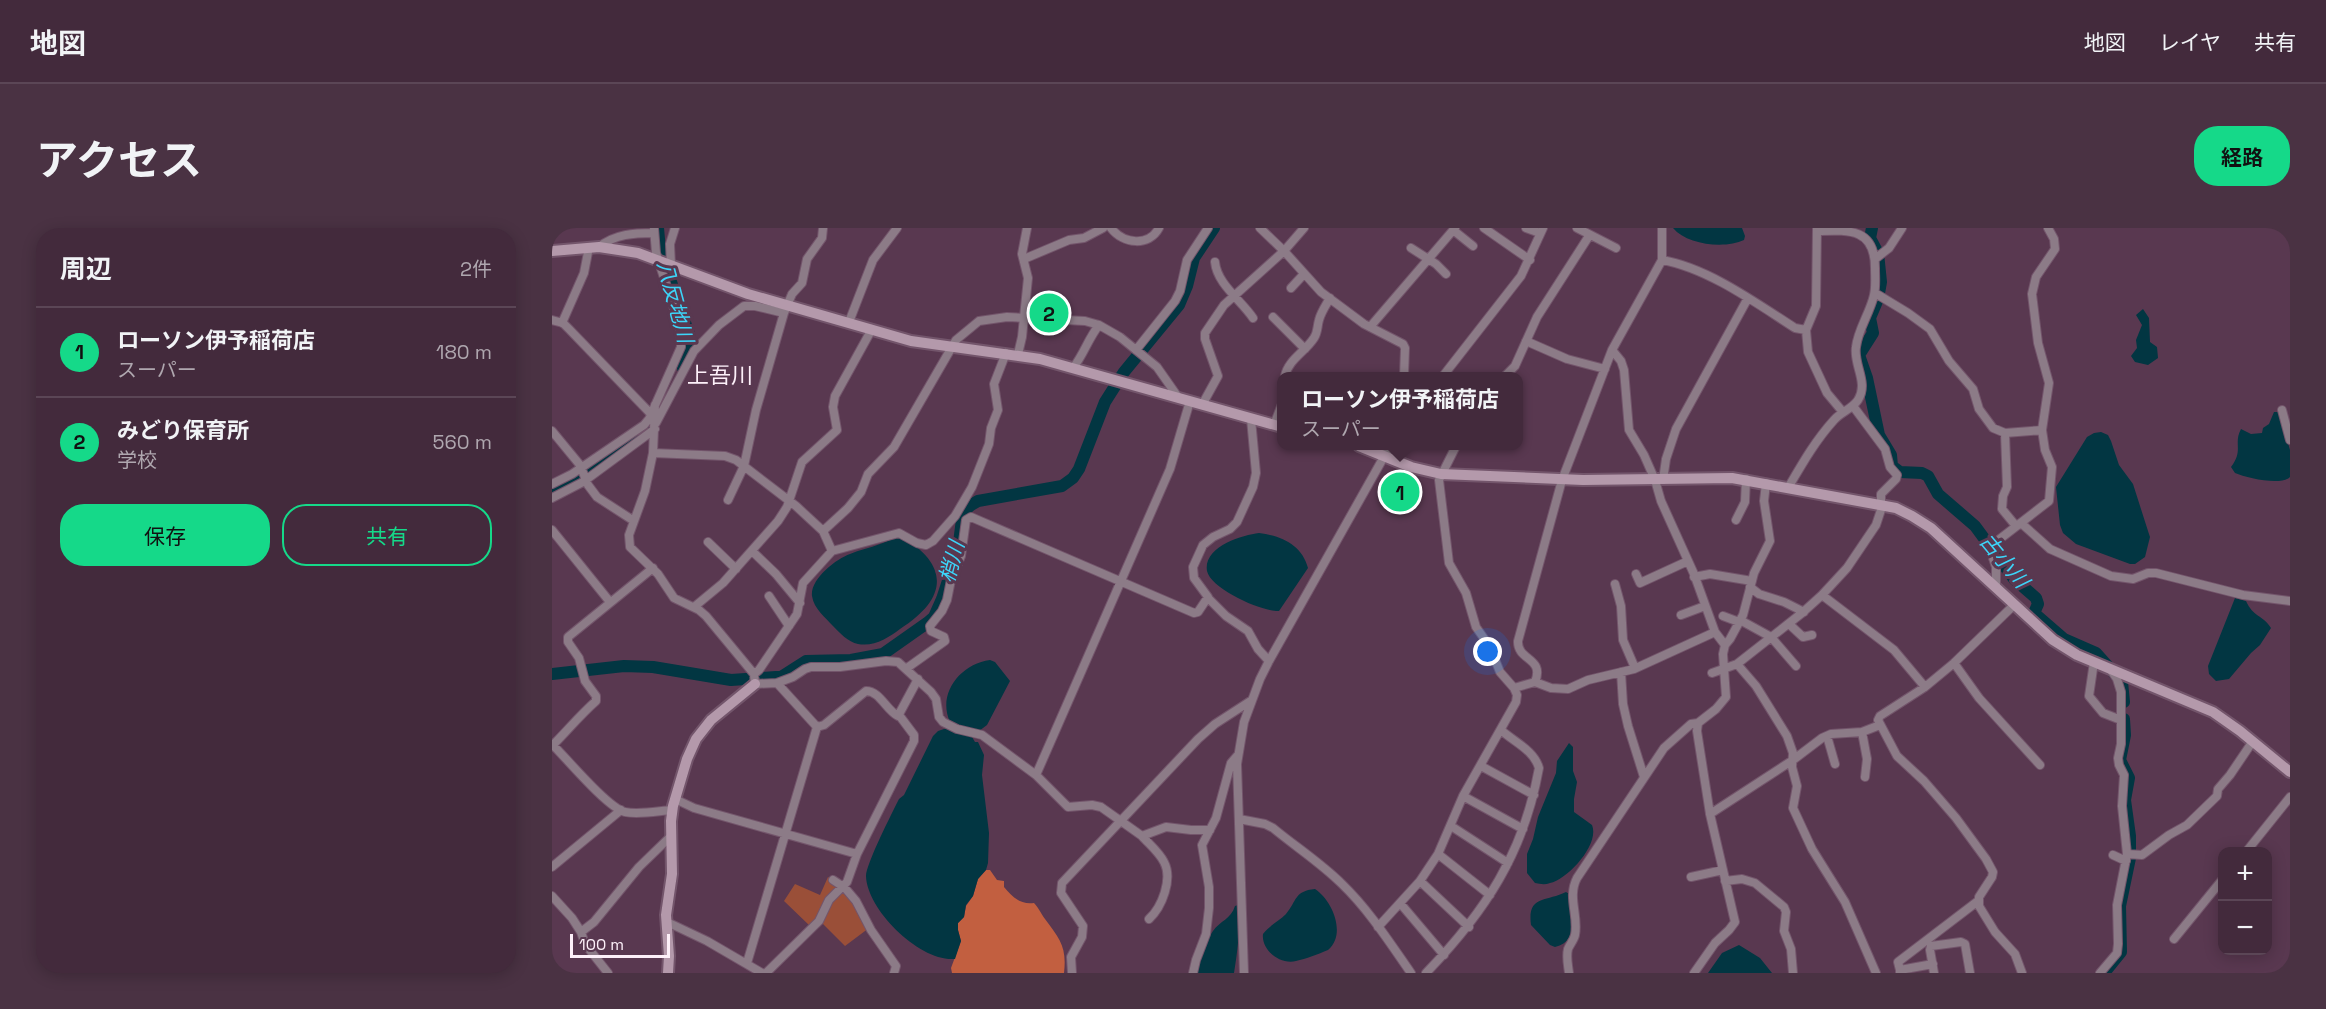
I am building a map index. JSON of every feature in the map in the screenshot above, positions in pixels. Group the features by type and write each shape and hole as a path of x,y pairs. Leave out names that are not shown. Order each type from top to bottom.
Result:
{"street":[{"path":"672,265 670,244 675,228"},
{"path":"728,500 744,466 756,410 785,309 792,294 802,283 807,259 822,238 823,228"},
{"path":"849,322 870,266 897,228"},
{"path":"1018,354 1028,278 1022,248 1027,228"},
{"path":"1024,259 1069,240 1084,238 1103,228"},
{"path":"1111,228 1116,234 1143,248"},
{"path":"1124,239 1150,240 1159,228"},
{"path":"1139,352 1175,301 1183,281 1187,260 1207,228"},
{"path":"1260,228 1330,298 1370,327 1399,342 1405,348 1404,372"},
{"path":"1202,405 1218,376 1205,333 1224,305 1284,251 1304,228"},
{"path":"1484,228 1530,260"},
{"path":"1446,372 1508,295 1530,260 1542,230 1526,228"},
{"path":"1577,228 1616,248"},
{"path":"1535,682 1538,674 1537,667 1520,651 1518,641 1562,480 1612,350 1662,260 1662,228"},
{"path":"1875,259 1889,248 1902,228"},
{"path":"1996,587 1996,567 1991,552 1992,545 2049,501 2052,467 2045,450 2042,430 2049,382 2038,343 2032,294 2036,278 2055,249 2054,239 2048,228"},
{"path":"1370,327 1454,229 1473,246"},
{"path":"1788,488 1806,456 1842,411 1854,405 1860,397 1862,382 1856,347 1875,293 1875,259 1870,243 1858,233 1817,229 1816,306 1806,330 1808,352 1812,365 1827,393 1842,411"},
{"path":"552,484 644,425 681,347 682,338 655,247 654,230 617,237 594,247 562,323"},
{"path":"1509,372 1515,366 1537,317 1589,236"},
{"path":"552,251 594,247 625,251 659,260 785,309"},
{"path":"1411,248 1446,274"},
{"path":"1662,260 1676,262 1748,298 1795,327 1806,330"},
{"path":"1215,262 1216,269 1228,291 1238,298 1253,318"},
{"path":"1291,288 1304,274"},
{"path":"1875,293 1908,312 1930,329 1949,361 1972,389 1979,409 1993,428 2005,433 2042,430"},
{"path":"1286,372 1316,336 1319,318 1330,298"},
{"path":"1569,973 1568,949 1575,937 1573,884 1664,748 1691,724 1698,723 1726,697 1725,645 1715,632 1695,577 1661,501 1659,480 1676,429 1748,298"},
{"path":"552,498 586,480 655,426 694,351 718,325 739,308 749,305 785,309 849,322 910,341 950,348 1018,354 1277,426"},
{"path":"823,531 848,508 861,492 868,474 894,447 950,348 979,321 995,317 1085,321 1099,325 1139,352 1157,368 1178,398"},
{"path":"1273,317 1305,349"},
{"path":"552,320 562,323 651,414"},
{"path":"1073,368 1099,325"},
{"path":"694,607 723,583 784,514 802,462 837,430 833,406 835,396 872,329"},
{"path":"1526,341 1573,361 1605,369"},
{"path":"1612,350 1624,370 1629,430 1659,480"},
{"path":"668,973 667,904 672,874 672,810 687,759 702,731 755,680 759,670 797,614 802,583 832,551 894,533 904,534 917,543 926,545 933,541 955,516 972,487 989,444 991,428 998,410 994,384 1006,353"},
{"path":"1036,775 1170,469 1190,401"},
{"path":"655,405 653,453 645,491 629,535 630,547 662,578 675,598 706,616 755,680 777,683 805,669 892,661 907,668 936,699 939,717 943,722 957,729 982,735 1036,775 1068,807 1092,805 1101,807 1142,836 1163,860 1166,868 1164,898 1149,920"},
{"path":"1712,673 1737,664 1804,612 1847,568 1876,525 1881,510 1881,494 1894,482 1897,475 1890,467 1885,449 1854,405"},
{"path":"2282,410 2290,440"},
{"path":"1251,419 1256,473 1253,487 1237,522 1230,529 1208,541 1193,567 1194,578 1208,598 1226,616 1248,631 1258,649 1269,662"},
{"path":"552,432 562,442 597,497 634,521"},
{"path":"2005,433 2007,487 2003,496 2002,509 2049,549 2111,576 2133,579 2148,573 2156,573 2243,595 2290,601"},
{"path":"1244,973 1238,755 1244,722 1269,662 1387,450 1411,467 1441,474 1562,480 1746,479 1881,504 1912,516 1931,528 2053,640 2094,662 2199,705 2225,719 2290,772"},
{"path":"1378,927 1420,881 1438,854 1463,796 1516,702 1517,695 1514,688 1500,672 1490,647 1476,627 1466,593 1449,562 1439,486 1441,474 1454,450"},
{"path":"653,453 725,456 736,459 823,531 832,551"},
{"path":"1736,520 1744,502 1746,479"},
{"path":"1725,645 1740,621 1751,584 1770,541 1764,501 1766,483"},
{"path":"907,668 945,641 944,637 931,631 930,627 947,600 951,580 961,556 966,519 971,517 1122,580 1194,613 1198,612 1208,598"},
{"path":"552,530 610,602"},
{"path":"708,542 736,568"},
{"path":"752,551 776,574 800,603"},
{"path":"1636,574 1640,583 1688,561"},
{"path":"653,568 568,637 568,642 579,658 582,670 596,696 596,701 553,745 604,797 621,810 631,812 672,810"},
{"path":"1695,577 1710,574 1751,584 1759,594 1784,602 1804,612"},
{"path":"1616,584 1621,606 1623,640 1635,668"},
{"path":"1822,595 1894,650 1925,687"},
{"path":"769,596 789,626"},
{"path":"1932,964 1900,971 1898,963 1978,901 1992,878 1991,865 1924,781 1905,766 1897,756 1878,720 1880,716 1925,687 1954,663 2014,605"},
{"path":"1681,615 1705,606"},
{"path":"1723,616 1740,621 1771,637 1796,666"},
{"path":"1789,624 1803,637 1812,635"},
{"path":"1514,688 1535,682 1551,688 1568,689 1587,680 1635,668 1715,632"},
{"path":"2094,662 2089,696 2103,713 2121,720"},
{"path":"1954,663 1979,698 2040,765"},
{"path":"1737,664 1776,716 1793,753 1792,767 1797,786 1793,807 1812,849 1845,902 1876,973"},
{"path":"2100,973 2117,952 2117,905 2126,858 2122,806 2125,782 2118,758 2121,744 2121,692 2110,669"},
{"path":"1621,672 1623,704 1644,777"},
{"path":"899,715 918,679"},
{"path":"777,683 817,727"},
{"path":"667,922 764,973 819,921 829,900 843,887 857,854 914,741 914,735 899,715 892,713 874,693 866,692 817,727"},
{"path":"1072,973 1071,957 1082,938 1083,926 1060,889 1062,883 1207,730 1252,700"},
{"path":"1694,973 1715,943 1734,926 1735,921 1710,814 1697,731 1698,723"},
{"path":"1710,814 1827,736 1862,732 1880,725"},
{"path":"747,963 817,727"},
{"path":"1426,973 1469,927 1490,895 1523,829 1534,795 1539,768 1537,762 1518,742 1501,730"},
{"path":"1862,732 1867,759 1865,777"},
{"path":"1827,736 1835,764"},
{"path":"2113,855 2126,858 2142,855 2196,817 2217,796 2218,789 2253,741"},
{"path":"1193,973 1206,934 1209,908 1209,886 1202,845 1216,818 1231,763 1238,755"},
{"path":"1481,766 1534,795"},
{"path":"1463,796 1523,829"},
{"path":"2250,847 2290,797"},
{"path":"675,799 694,808 857,854"},
{"path":"552,867 621,810"},
{"path":"1239,819 1265,824 1273,828 1324,868 1344,886 1378,927 1411,973"},
{"path":"1142,836 1166,826 1210,830"},
{"path":"1451,826 1508,862"},
{"path":"581,932 594,922 639,867 671,836"},
{"path":"1438,854 1490,895"},
{"path":"1691,878 1723,870"},
{"path":"1725,881 1742,879 1755,883 1784,908 1786,912 1784,931 1792,954 1793,973"},
{"path":"833,880 856,901 871,930 896,966 894,973"},
{"path":"1420,881 1469,927"},
{"path":"2174,939 2218,886"},
{"path":"552,896 572,918 585,944 608,973"},
{"path":"1978,901 1986,920 2015,954 2022,973"},
{"path":"1400,903 1444,955"},
{"path":"1934,973 1931,946 1961,942 1965,944 1970,973"}],"shaded area":[{"path":"986,870 990,870 997,880 1004,881 1004,887 1014,897 1025,903 1034,903 1061,944 1064,973 952,973 951,968 961,941 958,923 964,917 966,906 973,896 978,879"},
{"path":"828,877 845,890 869,928 845,946 817,918 810,926 784,901 795,884 820,895"}],"water":[{"path":"1673,228 1742,228 1745,236 1744,240 1736,243 1707,244 1687,238"},
{"path":"2143,309 2149,318 2150,342 2157,347 2158,358 2148,365 2135,362 2131,356 2137,348 2136,340 2142,325 2136,315"},
{"path":"2274,412 2279,412 2290,450 2290,477 2286,480 2272,481 2235,473 2231,467 2237,456 2241,429 2251,434 2262,433"},
{"path":"2101,432 2108,435 2119,465 2133,484 2150,537 2145,557 2135,564 2076,544 2063,533 2060,525 2056,487 2087,437"},
{"path":"1259,533 1276,536 1290,543 1301,553 1308,568 1279,611 1250,604 1227,592 1211,578 1207,571 1207,563 1217,549 1243,536"},
{"path":"901,536 929,559 937,582 934,594 916,618 891,636 870,644 854,643 841,634 817,609 812,596 815,583 825,570 844,557"},
{"path":"2235,598 2246,601 2271,628 2260,645 2229,679 2216,681 2209,674 2208,666"},
{"path":"990,660 995,662 1010,681 987,725 979,731 950,722 947,701 954,682 969,667"},
{"path":"947,728 972,737 975,742 978,742 984,755 982,775 989,833 988,863 986,870 978,879 973,896 966,905 964,917 958,923 961,941 955,959 941,958 926,952 898,931 875,904 866,876 885,826 899,799 904,795 933,736 938,731"},
{"path":"1569,743 1573,747 1573,771 1577,782 1574,812 1592,825 1591,842 1581,860 1565,875 1548,884 1535,883 1527,873 1527,854 1538,817 1556,773 1557,761"},
{"path":"1315,889 1332,909 1337,927 1334,943 1328,950 1312,956 1290,962 1284,961 1268,951 1263,934 1286,914 1299,894"},
{"path":"1566,892 1569,894 1571,910 1571,933 1563,944 1555,947 1550,945 1531,925 1532,909 1539,901"},
{"path":"1238,905 1239,923 1234,973 1197,973 1210,935"},
{"path":"1739,945 1760,958 1772,973 1708,973 1722,953"}],"waterway":[{"name":"八反地川","path":"658,228 660,250 689,334 689,350 683,368"},
{"name":"梢川","path":"552,674 624,666 653,667 731,680 781,677 806,661 851,660 883,654 934,617 958,550 963,512 978,501 1062,486 1073,478 1079,469 1105,402 1124,372 1179,305 1187,286 1194,258 1214,228"},
{"name":"古小川","path":"1872,228 1870,238 1878,253 1881,282 1878,299 1870,318 1873,333 1859,355 1867,378 1879,435 1891,455 1892,466 1900,472 1922,473 1928,476 1938,494 1975,526 2014,579 2036,598 2038,604 2034,613 2064,639 2096,653 2122,682 2124,702"},
{"name":"八反地川","path":"552,492 594,469 651,426"},
{"name":"古小川","path":"2104,973 2121,952 2120,906 2130,858 2130,836 2125,800 2129,778 2120,760 2125,735 2124,719"}],"place":[{"name":"みどり保育所","path":"1049,313"},
{"name":"ローソン伊予稲荷店","path":"1400,492"}],"district":[{"name":"上吾川","path":"720,375"}]}
